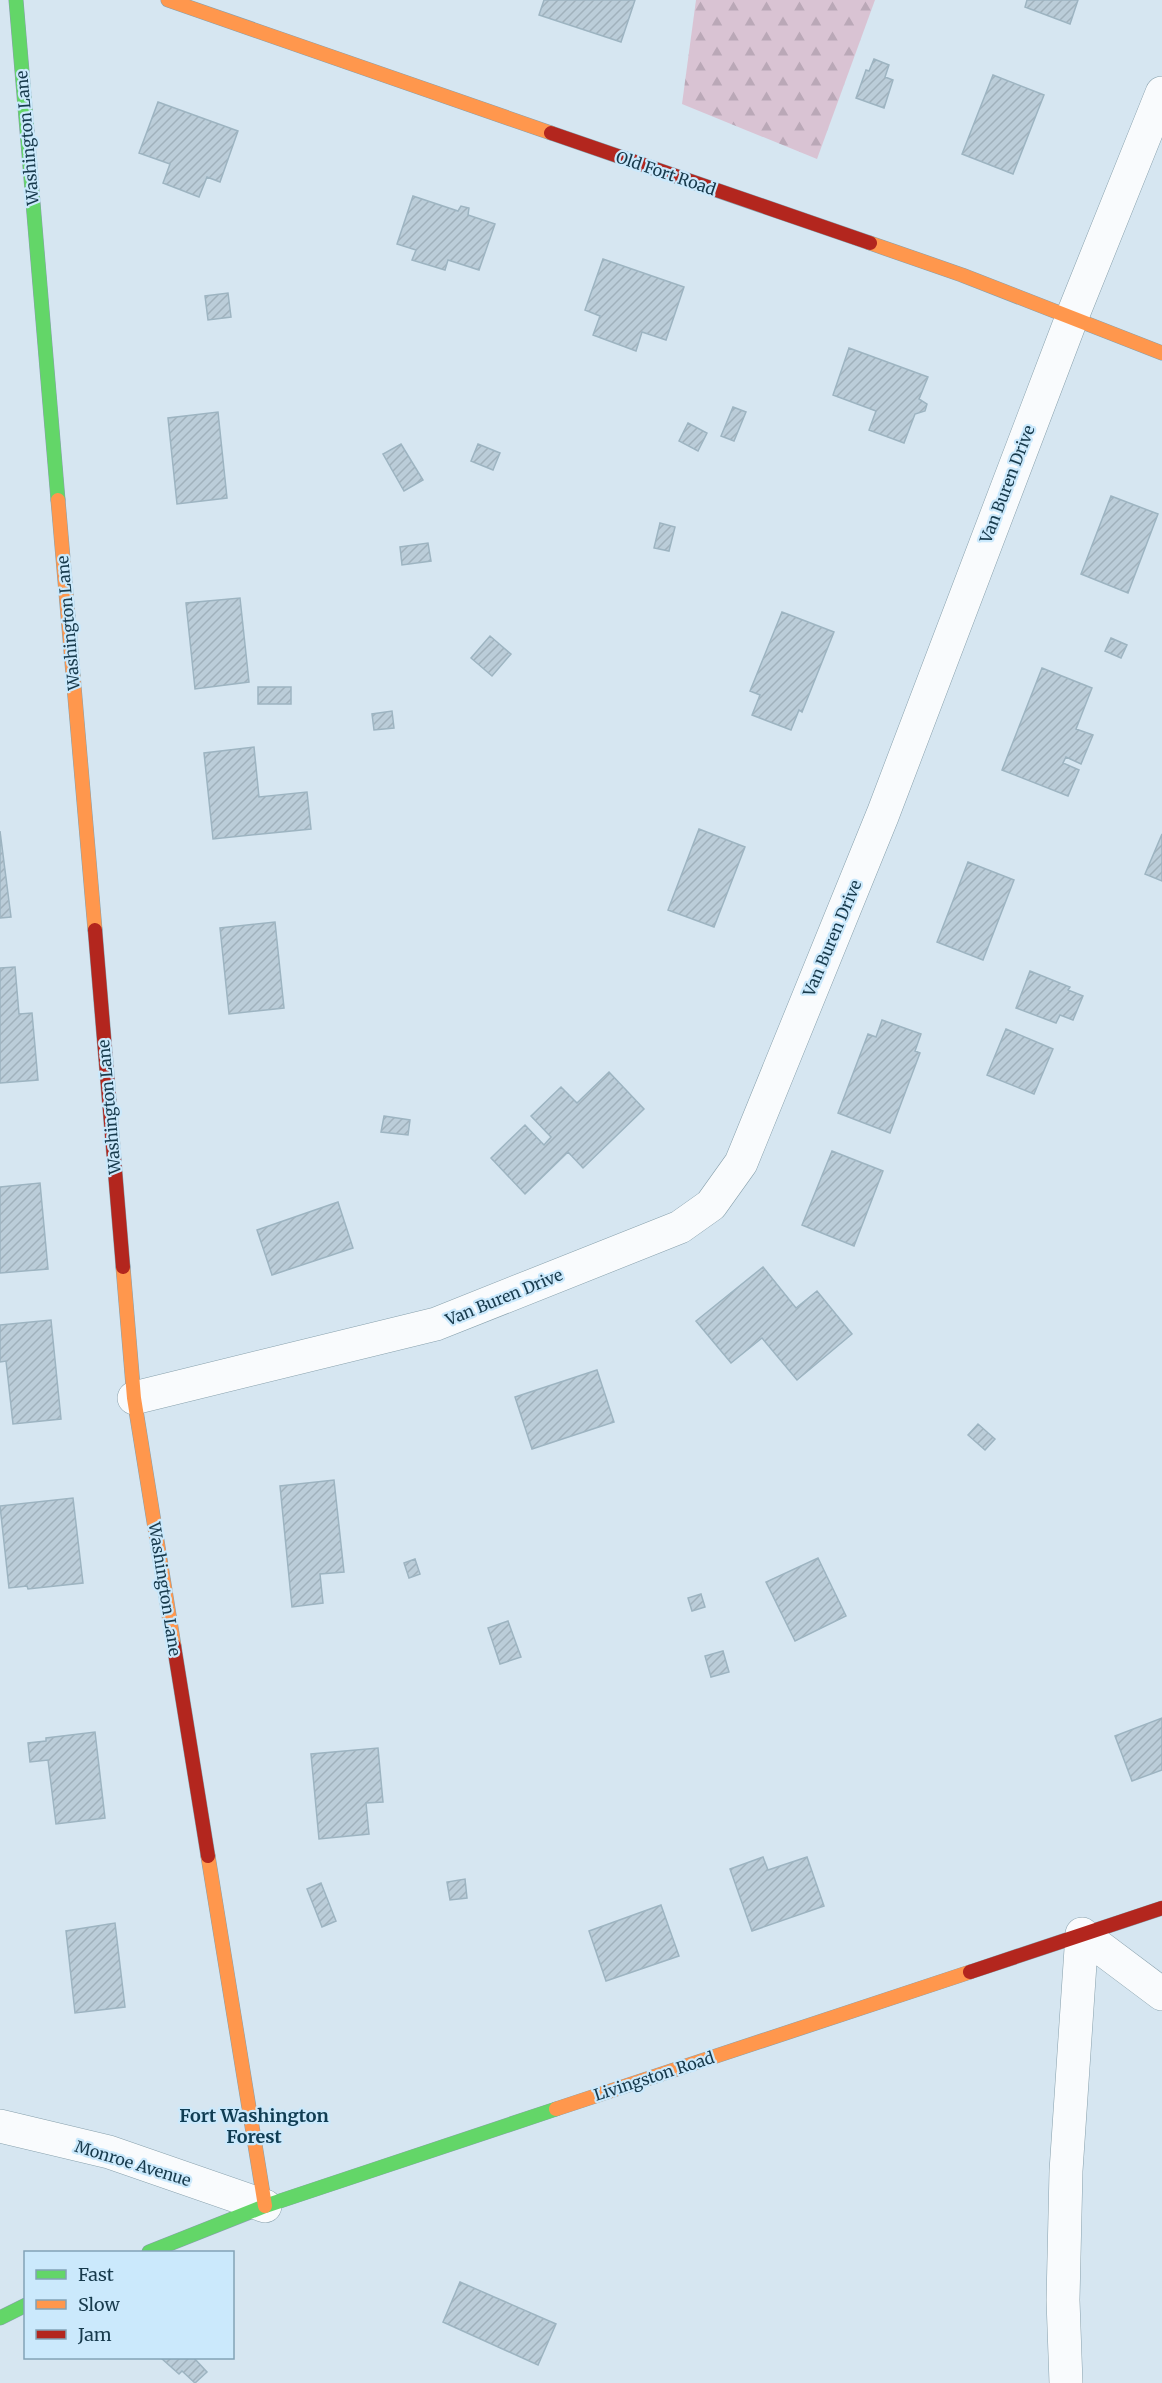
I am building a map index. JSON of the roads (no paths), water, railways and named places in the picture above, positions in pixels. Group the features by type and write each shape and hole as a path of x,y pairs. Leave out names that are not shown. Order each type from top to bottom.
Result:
{"main road":[{"name":"Washington Lane","path":"16,0 134,1398 265,2206"},
{"name":"Old Fort Road","path":"168,0 962,275 1162,353"},
{"name":"Livingston Road","path":"154,2251 265,2206 1162,1908"},
{"path":"0,2318 24,2306"}],"street":[{"name":"Van Buren Drive","path":"134,1398 436,1324 680,1227 711,1205 741,1163 883,814 1072,317 1162,93"},
{"path":"1082,1935 1162,1994"},
{"path":"1066,2383 1063,2300 1066,2171 1082,1935"},
{"name":"Monroe Avenue","path":"0,2126 109,2152 265,2206"}],"district":[{"name":"Fort Washington Forest","path":"254,2125"}]}
